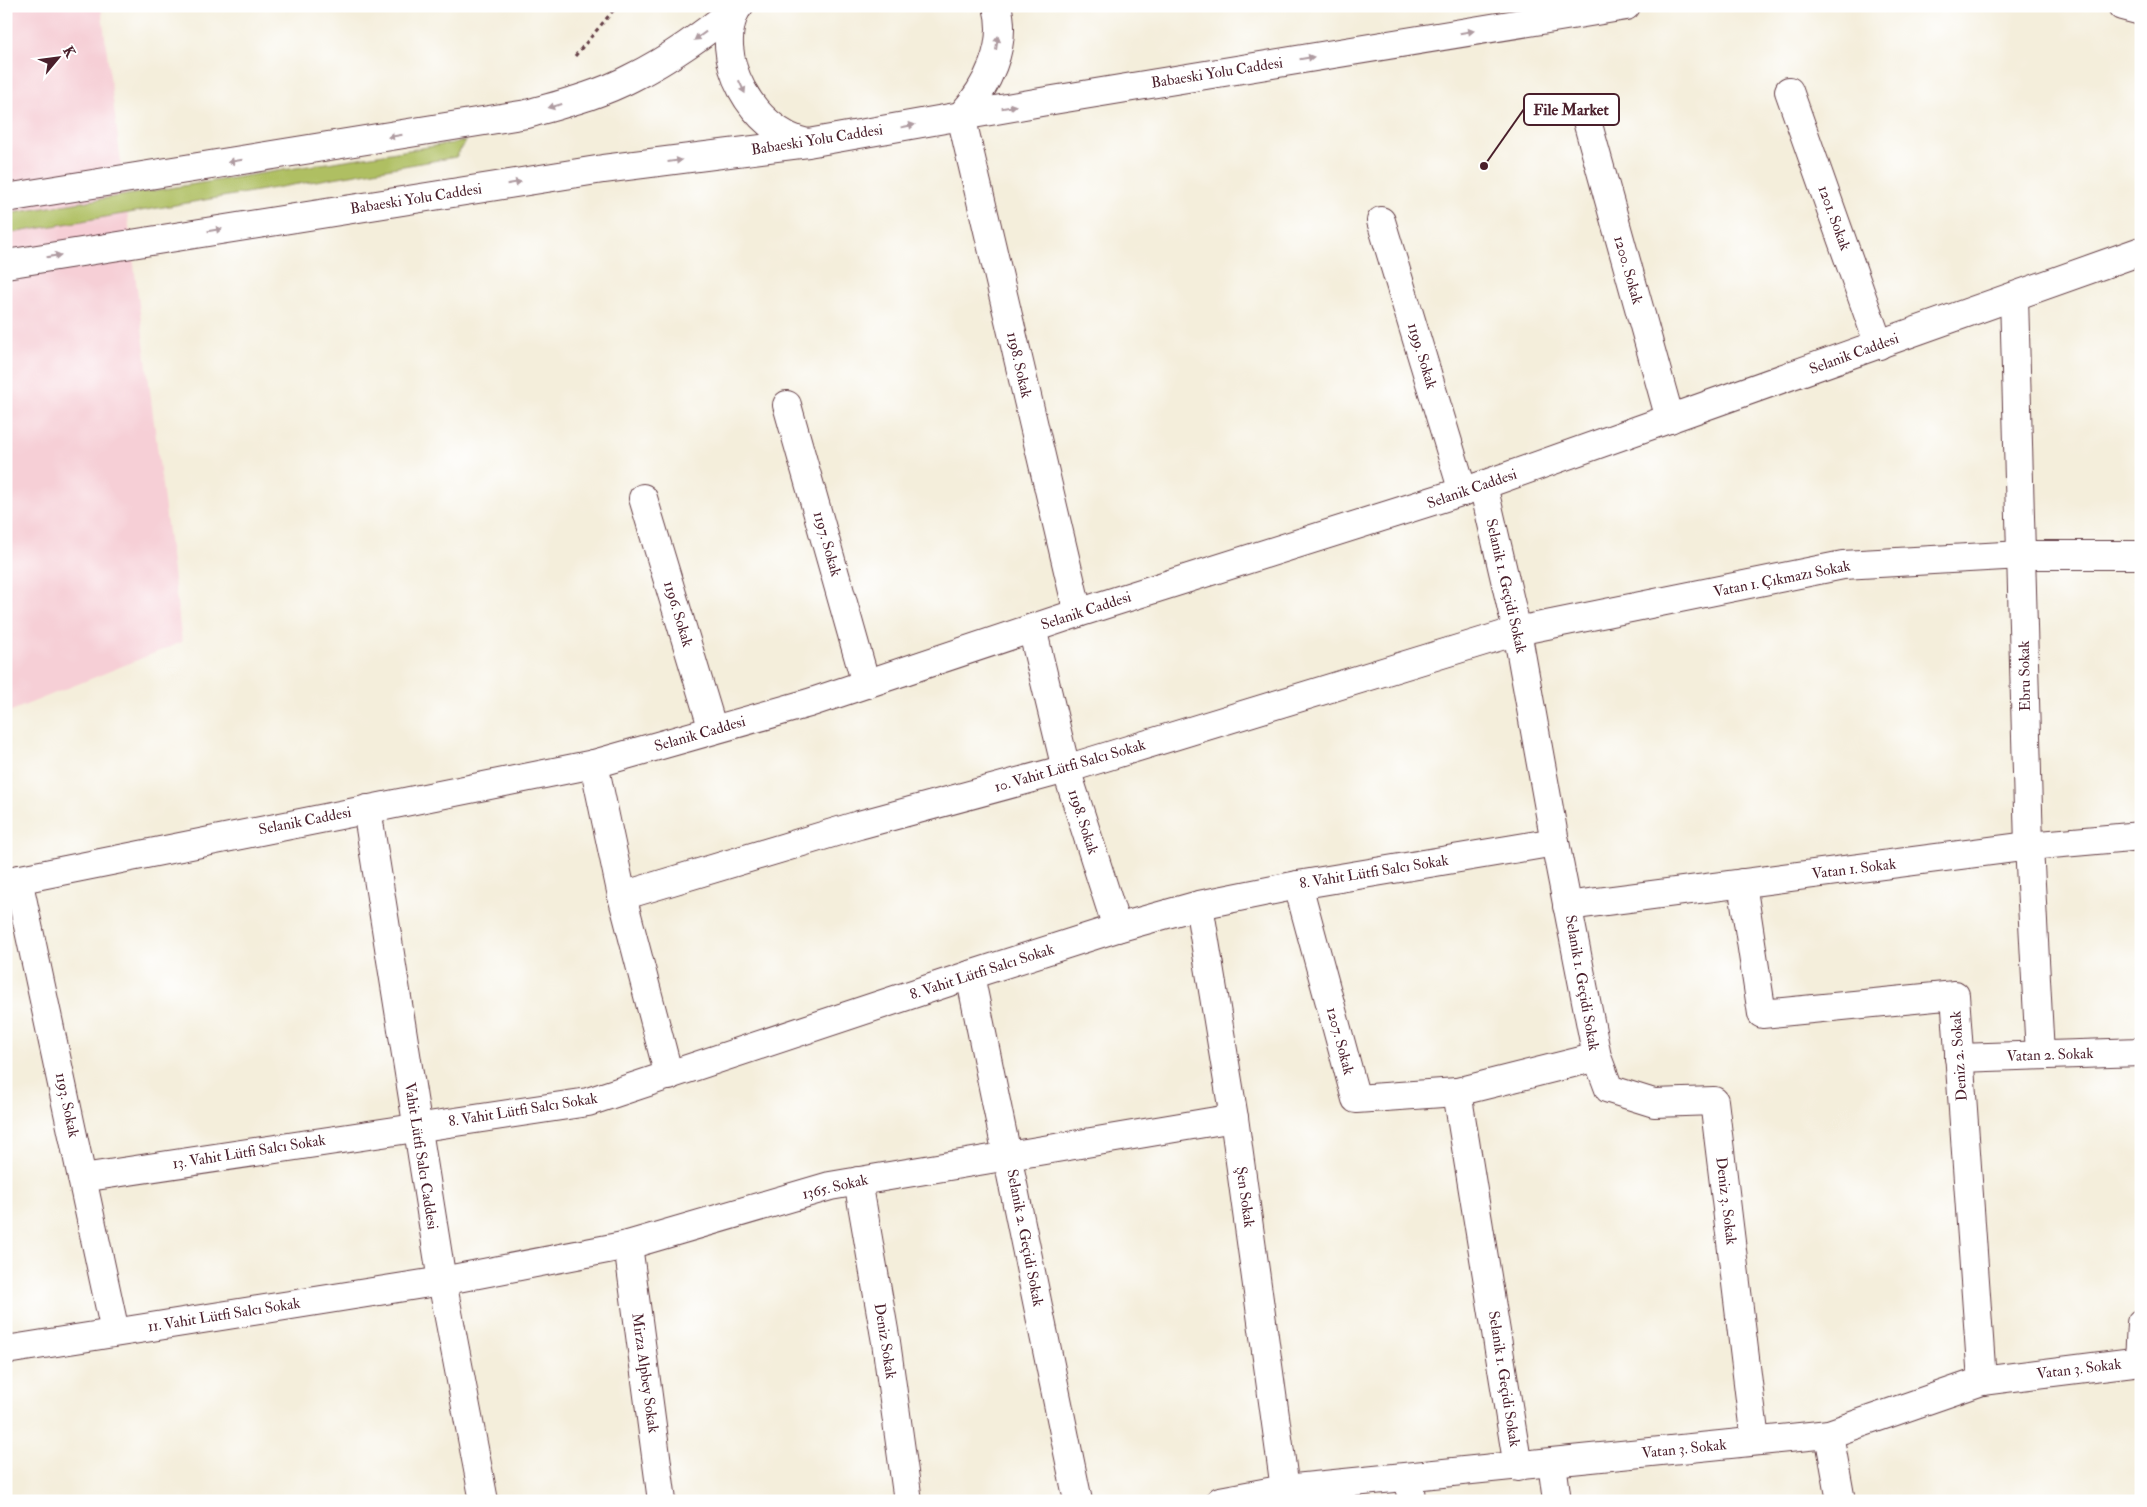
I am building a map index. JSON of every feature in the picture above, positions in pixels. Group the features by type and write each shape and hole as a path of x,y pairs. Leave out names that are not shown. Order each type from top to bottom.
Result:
{"main road":[{"path":"961,116 978,98 987,81 995,58 998,36 997,6"},
{"name":"Babaeski Yolu Caddesi","path":"6,264 603,169 808,143 1626,6"},
{"path":"2122,6 2141,12"},
{"path":"738,7 729,27 728,50 746,96 773,129 790,139 808,143"},
{"path":"6,198 527,114 579,99 631,79 676,53 738,7"},
{"name":"1201. Sokak","path":"1789,91 1879,345"},
{"name":"1198. Sokak","path":"961,116 1078,613"},
{"name":"1200. Sokak","path":"1587,121 1670,419"},
{"name":"1199. Sokak","path":"1381,221 1473,489"},
{"name":"Selanik Caddesi","path":"10,882 594,764 809,703 1078,613 1473,489 2141,251"},
{"name":"Ebru Sokak","path":"2014,297 2029,846 2040,1055"},
{"name":"1197. Sokak","path":"787,405 866,684"},
{"name":"Selanik 1. Geçidi Sokak","path":"1473,489 1517,631 1555,842 1597,1057 1457,1092 1518,1467"},
{"name":"1196. Sokak","path":"643,498 713,730"},
{"name":"Vatan 1. Çıkmazı Sokak","path":"1517,631 1843,565 2022,554 2141,556"},
{"name":"1198. Sokak","path":"1032,628 1066,768 1117,928"},
{"name":"10. Vahit Lütfi Salcı Sokak","path":"622,896 859,825 1066,768 1517,631"},
{"path":"594,764 622,896 668,1076"},
{"name":"Vahit Lütfi Salcı Caddesi","path":"367,809 442,1281 484,1501"},
{"name":"Vatan 1. Sokak","path":"1568,906 2029,846 2141,836"},
{"name":"8. Vahit Lütfi Salcı Sokak","path":"417,1127 588,1102 970,975 1117,928 1199,905 1298,885 1555,842"},
{"name":"1193. Sokak","path":"10,882 82,1178 115,1332"},
{"name":"Deniz 2. Sokak","path":"1742,883 1762,1014 1955,995 1982,1381"},
{"name":"1207. Sokak","path":"1298,885 1356,1098 1457,1092"},
{"name":"Şen Sokak","path":"1199,905 1234,1118 1285,1489"},
{"name":"Selanik 2. Geçidi Sokak","path":"970,975 1078,1501"},
{"name":"Vatan 2. Sokak","path":"1959,1058 2141,1052"},
{"name":"Deniz 3. Sokak","path":"1597,1057 1609,1089 1654,1104 1714,1101 1756,1442"},
{"name":"1365. Sokak","path":"442,1281 628,1245 830,1186 1008,1154 1234,1118"},
{"name":"13. Vahit Lütfi Salcı Sokak","path":"82,1178 417,1127"},
{"name":"Deniz Sokak","path":"858,1181 886,1342 908,1501"},
{"name":"Mirza Alpbey Sokak","path":"628,1245 662,1501"},
{"name":"11. Vahit Lütfi Salcı Sokak","path":"6,1350 442,1281"},
{"path":"2140,1361 2141,1322"},
{"name":"Vatan 3. Sokak","path":"1220,1501 1285,1489 1410,1489 1518,1467 1829,1434 1982,1381 2140,1361"},
{"path":"1829,1434 1841,1501"},
{"path":"1552,1463 1556,1501"}],"path":[{"path":"575,56 617,6"}],"shaded area":[{"path":"6,6 101,6 182,642 6,713"}],"green space":[{"path":"466,141 456,157 6,234 6,214"}],"place":[{"name":"File Market","path":"1484,166"}]}
